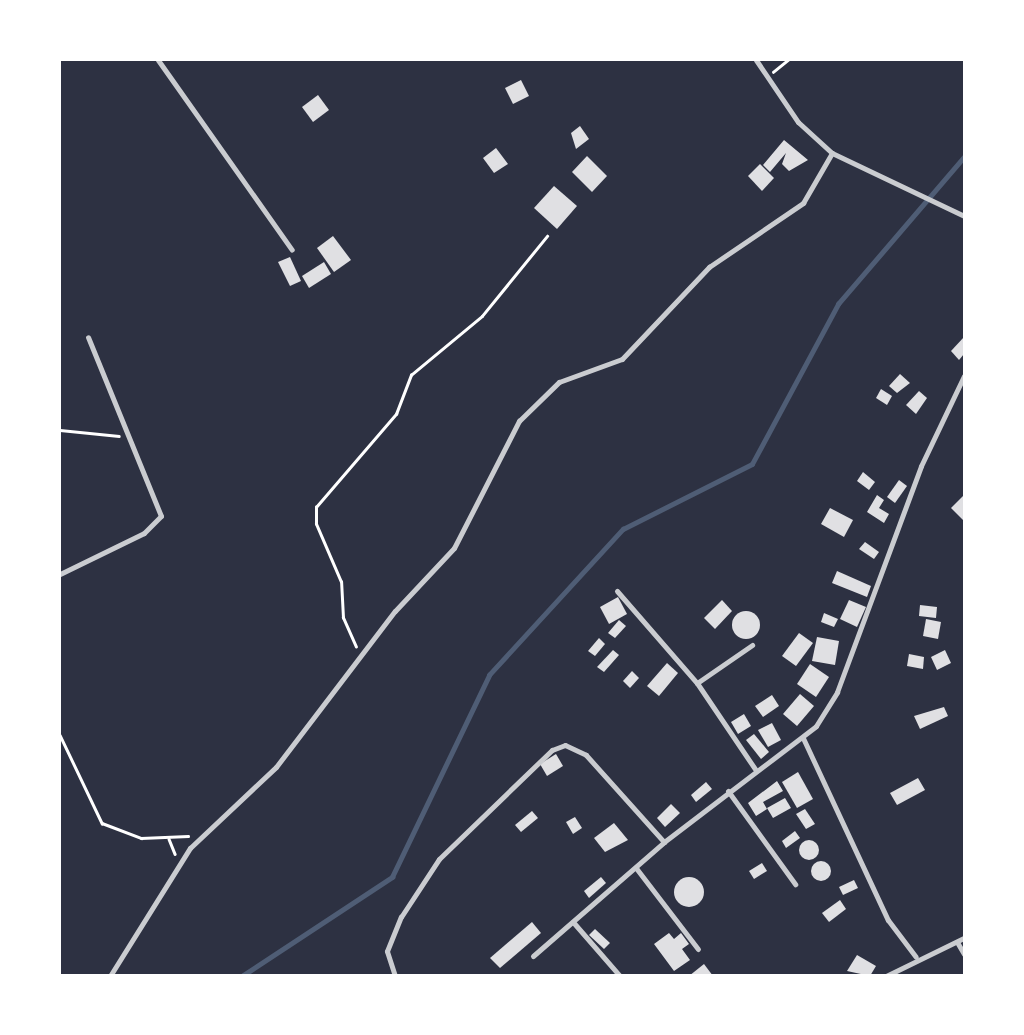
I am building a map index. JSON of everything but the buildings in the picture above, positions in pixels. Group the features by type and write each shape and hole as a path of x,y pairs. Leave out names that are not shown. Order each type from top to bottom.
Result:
{"street":[{"path":"159,60 292,250"},
{"path":"756,60 798,122 832,153 964,216"},
{"path":"110,975 178,864 202,833 276,767 362,656 454,548 504,445 546,391 622,359 709,267 803,202 832,153"},
{"path":"60,574 157,525 159,505 88,337"},
{"path":"533,956 664,842 755,769 803,738 836,692 921,466 964,376"},
{"path":"617,592 697,683 755,769"},
{"path":"697,683 752,645"},
{"path":"803,738 888,920 916,957"},
{"path":"395,975 387,951 401,917 439,859 552,750 565,745 586,755 664,842"},
{"path":"728,791 795,884"},
{"path":"636,868 698,949"},
{"path":"573,922 620,975"},
{"path":"886,975 916,957 964,939"},
{"path":"957,942 964,954"}],"path":[{"path":"767,76 788,60"},
{"path":"362,656 342,618 341,582 316,524 316,508 396,414 411,375 482,316 547,236"},
{"path":"60,429 131,438"},
{"path":"60,735 102,823 141,838 169,839 202,833"},
{"path":"169,839 178,864"}],"waterway":[{"path":"242,976 392,877 489,675 623,529 752,464 838,304 964,157"}]}
